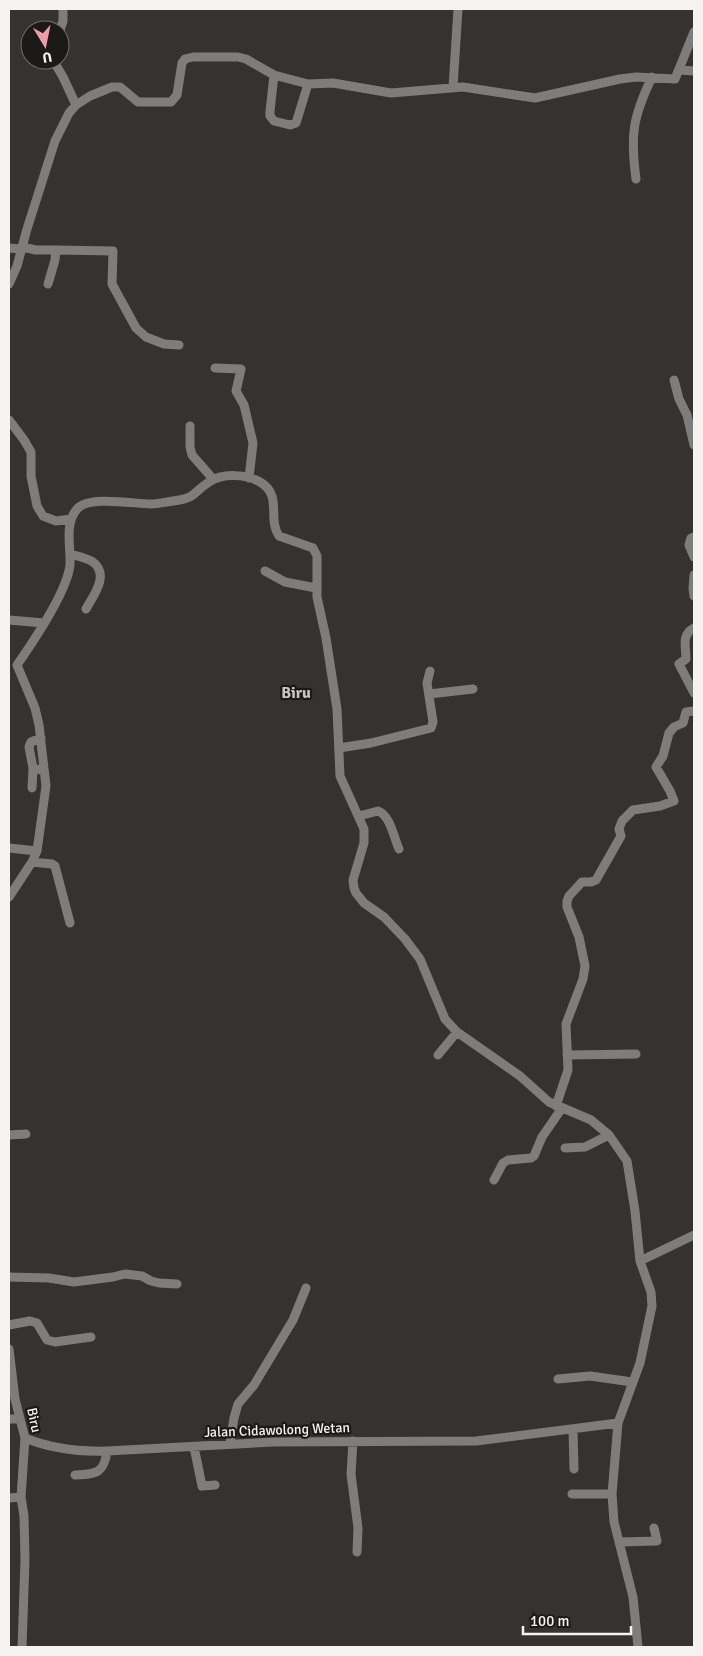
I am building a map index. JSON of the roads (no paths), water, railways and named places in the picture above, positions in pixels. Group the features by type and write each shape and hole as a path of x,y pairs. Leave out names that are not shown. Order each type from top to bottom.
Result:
{"street":[{"path":"453,87 458,9"},
{"path":"9,284 17,266 55,141 62,123 69,113 76,106 104,89 116,87 124,90 138,102 171,102 178,95 182,62 185,59 194,57 238,57 246,59 274,75 308,84 334,83 390,93 464,87 535,98 620,79 652,77 675,80 694,32"},
{"path":"59,70 76,106"},
{"path":"679,70 694,71"},
{"path":"274,75 270,116 274,121 290,125 296,123 308,84"},
{"path":"636,179 633,156 634,123 640,103 652,77"},
{"path":"9,248 113,251 112,284 133,323 146,337 164,344 179,345"},
{"path":"48,284 56,250"},
{"path":"216,368 240,368 242,371 236,391 246,410 253,443 249,478"},
{"path":"674,380 694,445"},
{"path":"9,420 31,452 33,483 37,506 42,516 56,521 71,519"},
{"path":"190,426 190,448 192,455 213,479"},
{"path":"9,897 37,851 46,786 41,738 35,708 17,665 44,623 66,580 70,565 71,519 78,507 90,503 119,501 151,504 181,500 194,496 213,479 229,476 249,478 261,482 274,500 274,526 279,536 313,548 316,551 316,588 337,709 342,782 364,829 353,880 356,893 364,903 384,917 415,952 430,980 445,1019 457,1032 520,1076 549,1102 591,1120 609,1135 627,1161 640,1261 651,1292 652,1306 640,1363 618,1423 612,1494 614,1522 633,1597 638,1647"},
{"path":"694,537 691,538 689,545 694,557"},
{"path":"70,554 92,562 100,572 99,586 86,609"},
{"path":"265,571 285,582 316,588"},
{"path":"694,575 694,596"},
{"path":"9,620 44,623"},
{"path":"694,628 686,634 684,645 686,659 679,664 694,693"},
{"path":"339,748 371,744 428,729 433,722 428,683 430,671"},
{"path":"429,694 473,688"},
{"path":"494,1180 499,1168 508,1160 531,1158 534,1156 542,1137 559,1107 568,1070 566,1024 583,979 585,966 579,937 567,907 569,896 582,882 596,880 622,836 619,829 622,821 633,810 660,806 674,801 656,765 661,761 666,741 672,728 683,723 686,712 694,711"},
{"path":"32,788 29,744 41,738"},
{"path":"32,768 44,771"},
{"path":"359,816 378,810 382,811 399,849"},
{"path":"9,848 37,851"},
{"path":"32,862 55,866 70,923"},
{"path":"438,1055 457,1032"},
{"path":"567,1055 636,1054"},
{"path":"9,1135 26,1134"},
{"path":"565,1148 585,1147 609,1135"},
{"path":"640,1261 694,1235"},
{"path":"9,1277 49,1278 74,1282 125,1274 136,1275 159,1283 177,1284"},
{"path":"230,1444 238,1404 254,1385 293,1320 306,1288"},
{"path":"9,1325 30,1322 38,1323 47,1340 54,1342 91,1338"},
{"name":"Biru","path":"9,1349 15,1399 25,1438 21,1497 24,1516 25,1560 22,1647"},
{"path":"558,1379 590,1376 632,1382"},
{"path":"9,1418 20,1419"},
{"name":"Jalan Cidawolong Wetan","path":"25,1438 42,1445 65,1450 107,1452 273,1442 476,1441 618,1423"},
{"path":"573,1429 574,1469"},
{"path":"353,1441 351,1474 358,1528 357,1552"},
{"path":"194,1446 202,1486 215,1485"},
{"path":"75,1475 87,1475 100,1471 104,1466 107,1452"},
{"path":"572,1494 612,1494"},
{"path":"9,1498 21,1497"},
{"path":"620,1542 657,1541 654,1528"}],"district":[{"name":"Biru","path":"296,693"}]}
